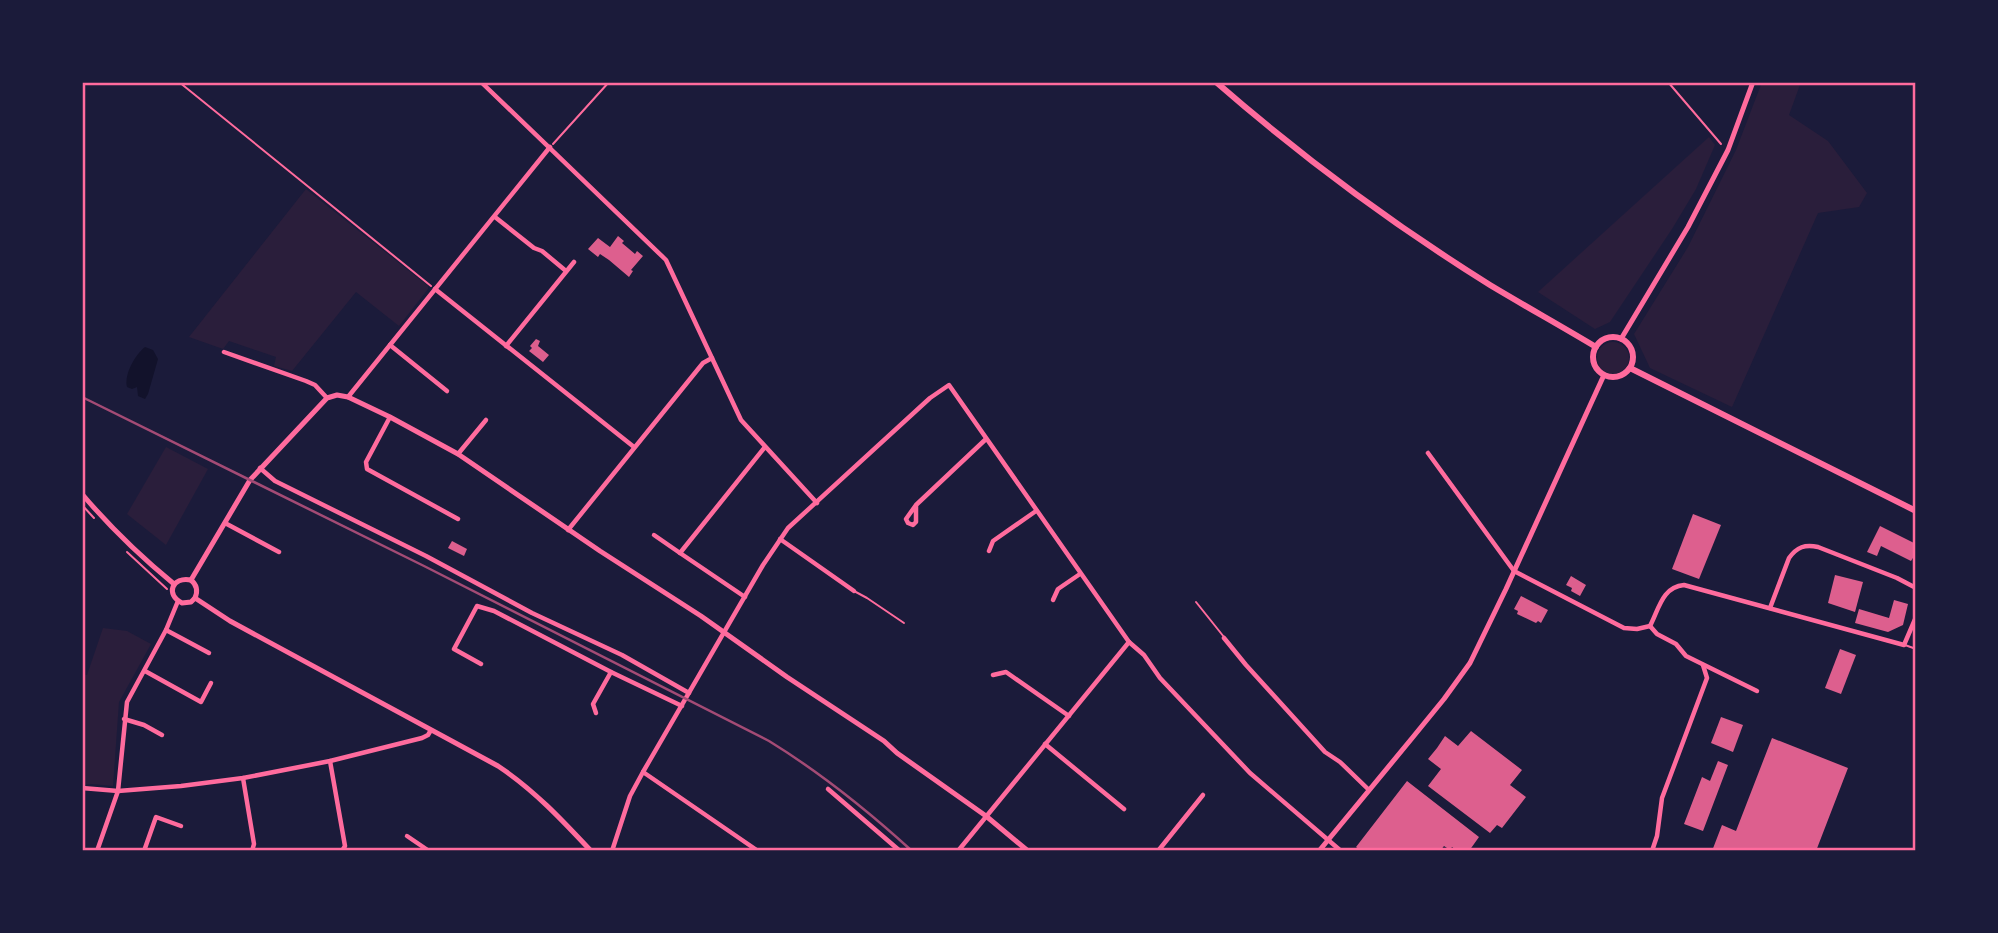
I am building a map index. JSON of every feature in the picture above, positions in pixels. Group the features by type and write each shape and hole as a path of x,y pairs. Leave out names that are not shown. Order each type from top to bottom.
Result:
{"main road":[{"path":"1216,82 1314,163 1372,206 1487,283 1596,347"},
{"path":"1610,337 1622,339 1631,348 1633,355 1630,368 1616,377 1604,375 1595,366 1593,353 1596,347 1610,337"},
{"path":"1630,368 1916,511"}],"street":[{"path":"481,82 666,260 741,420 817,503"},
{"path":"1622,339 1688,226 1728,150 1753,82"},
{"path":"348,397 550,147"},
{"path":"495,216 566,271"},
{"path":"506,346 573,262"},
{"path":"435,289 634,447"},
{"path":"390,345 447,391"},
{"path":"224,352 315,385 327,398"},
{"path":"568,530 703,363 712,358"},
{"path":"1319,851 1462,675 1479,645 1604,375"},
{"path":"612,851 630,796 762,565 780,539 788,528 930,398 948,385 1129,642 1144,655 1170,688 1250,773 1341,851"},
{"path":"191,580 250,480 260,468 327,398 337,395 348,397 458,454 504,484 568,530 701,616 884,741 986,816 1028,851"},
{"path":"390,417 366,462 367,469 458,519"},
{"path":"458,454 486,420"},
{"path":"916,505 986,439"},
{"path":"680,553 765,447"},
{"path":"1428,453 1514,571 1624,628 1650,626"},
{"path":"260,468 275,481 426,556 532,613 622,655 689,693"},
{"path":"82,494 105,520 174,584"},
{"path":"989,551 993,541 1036,511"},
{"path":"225,523 279,552"},
{"path":"654,535 745,597"},
{"path":"780,539 853,591"},
{"path":"1770,608 1789,558 1794,551 1807,545 1897,578 1916,588"},
{"path":"1053,600 1058,589 1080,574"},
{"path":"182,579 191,580 196,586 197,595 187,603 178,601 173,593 174,584 182,579"},
{"path":"1650,626 1664,596 1675,586 1684,585 1904,645 1916,617"},
{"path":"195,598 230,621 498,766 547,804 591,851"},
{"path":"97,851 118,791 127,702 166,630 178,601"},
{"path":"481,664 454,649 477,606 494,611 682,706"},
{"path":"1650,626 1657,634 1676,644 1686,656 1757,691"},
{"path":"166,630 209,653"},
{"path":"1224,638 1325,752 1370,790"},
{"path":"958,851 1129,642"},
{"path":"1652,851 1657,836 1662,798 1707,678 1703,665"},
{"path":"145,671 201,702 211,683"},
{"path":"596,713 593,704 611,672"},
{"path":"993,676 1006,672 1069,716"},
{"path":"124,719 144,725 162,736"},
{"path":"82,789 118,791 243,778 330,761 422,738 428,735 430,730"},
{"path":"1045,744 1124,809"},
{"path":"330,761 345,846 342,851"},
{"path":"643,772 758,851"},
{"path":"243,778 254,844 252,851"},
{"path":"828,789 900,851"},
{"path":"1158,851 1203,795"},
{"path":"144,851 156,817 181,826"},
{"path":"407,836 429,851"}],"lane":[{"path":"853,591 904,624"},
{"path":"1196,602 1224,638"},
{"path":"1904,645 1916,649"}],"path":[{"path":"179,82 435,289"},
{"path":"550,147 609,82"},
{"path":"1668,82 1716,140 1728,150"}],"shaded area":[{"path":"1762,82 1801,82 1789,115 1828,141 1867,193 1859,207 1818,213 1732,407 1650,368 1634,334 1688,247 1736,150"},
{"path":"1709,137 1715,145 1696,189 1610,322 1595,329 1538,292"},
{"path":"306,189 428,286 399,326 356,292 292,371 274,366 276,357 229,341 223,349 189,337"},
{"path":"1613,342 1624,347 1629,358 1624,369 1613,374 1602,369 1597,358 1602,347"},
{"path":"145,347 153,350 158,359 145,399 138,396 137,387 127,387 127,376 131,365"},
{"path":"166,447 208,469 166,545 127,514"},
{"path":"103,628 127,631 151,644 119,702 113,786 82,785 82,674 87,675"}],"building":[{"path":"618,236 635,254 637,251 643,256 631,270 633,271 629,277 609,260 600,254 598,257 588,249 598,238 610,247"},
{"path":"536,339 540,341 538,346 549,355 543,362 529,351"},
{"path":"1693,514 1721,525 1699,579 1672,569"},
{"path":"1880,526 1916,544 1916,553 1911,561 1881,546 1877,556 1867,552"},
{"path":"452,541 467,549 464,556 448,548"},
{"path":"1835,575 1863,582 1855,612 1828,603"},
{"path":"1571,576 1586,585 1580,596 1566,585"},
{"path":"1521,596 1548,610 1541,623 1517,614 1518,611 1514,609"},
{"path":"1894,600 1908,604 1903,625 1888,632 1855,623 1859,609 1889,618"},
{"path":"1840,649 1856,655 1841,694 1825,688"},
{"path":"1721,717 1743,725 1733,752 1711,743"},
{"path":"1471,731 1522,770 1510,785 1526,797 1502,828 1497,825 1490,833 1428,786 1441,769 1428,759 1445,736 1458,746"},
{"path":"1772,738 1848,768 1816,851 1712,851 1722,825 1736,831"},
{"path":"1718,761 1728,765 1703,831 1684,824 1702,777 1710,781"},
{"path":"1407,781 1479,837 1469,851 1457,851 1452,847 1450,850 1444,846 1440,851 1361,851 1356,847"}],"railway":[{"path":"82,397 769,741 843,793 912,851"}]}
